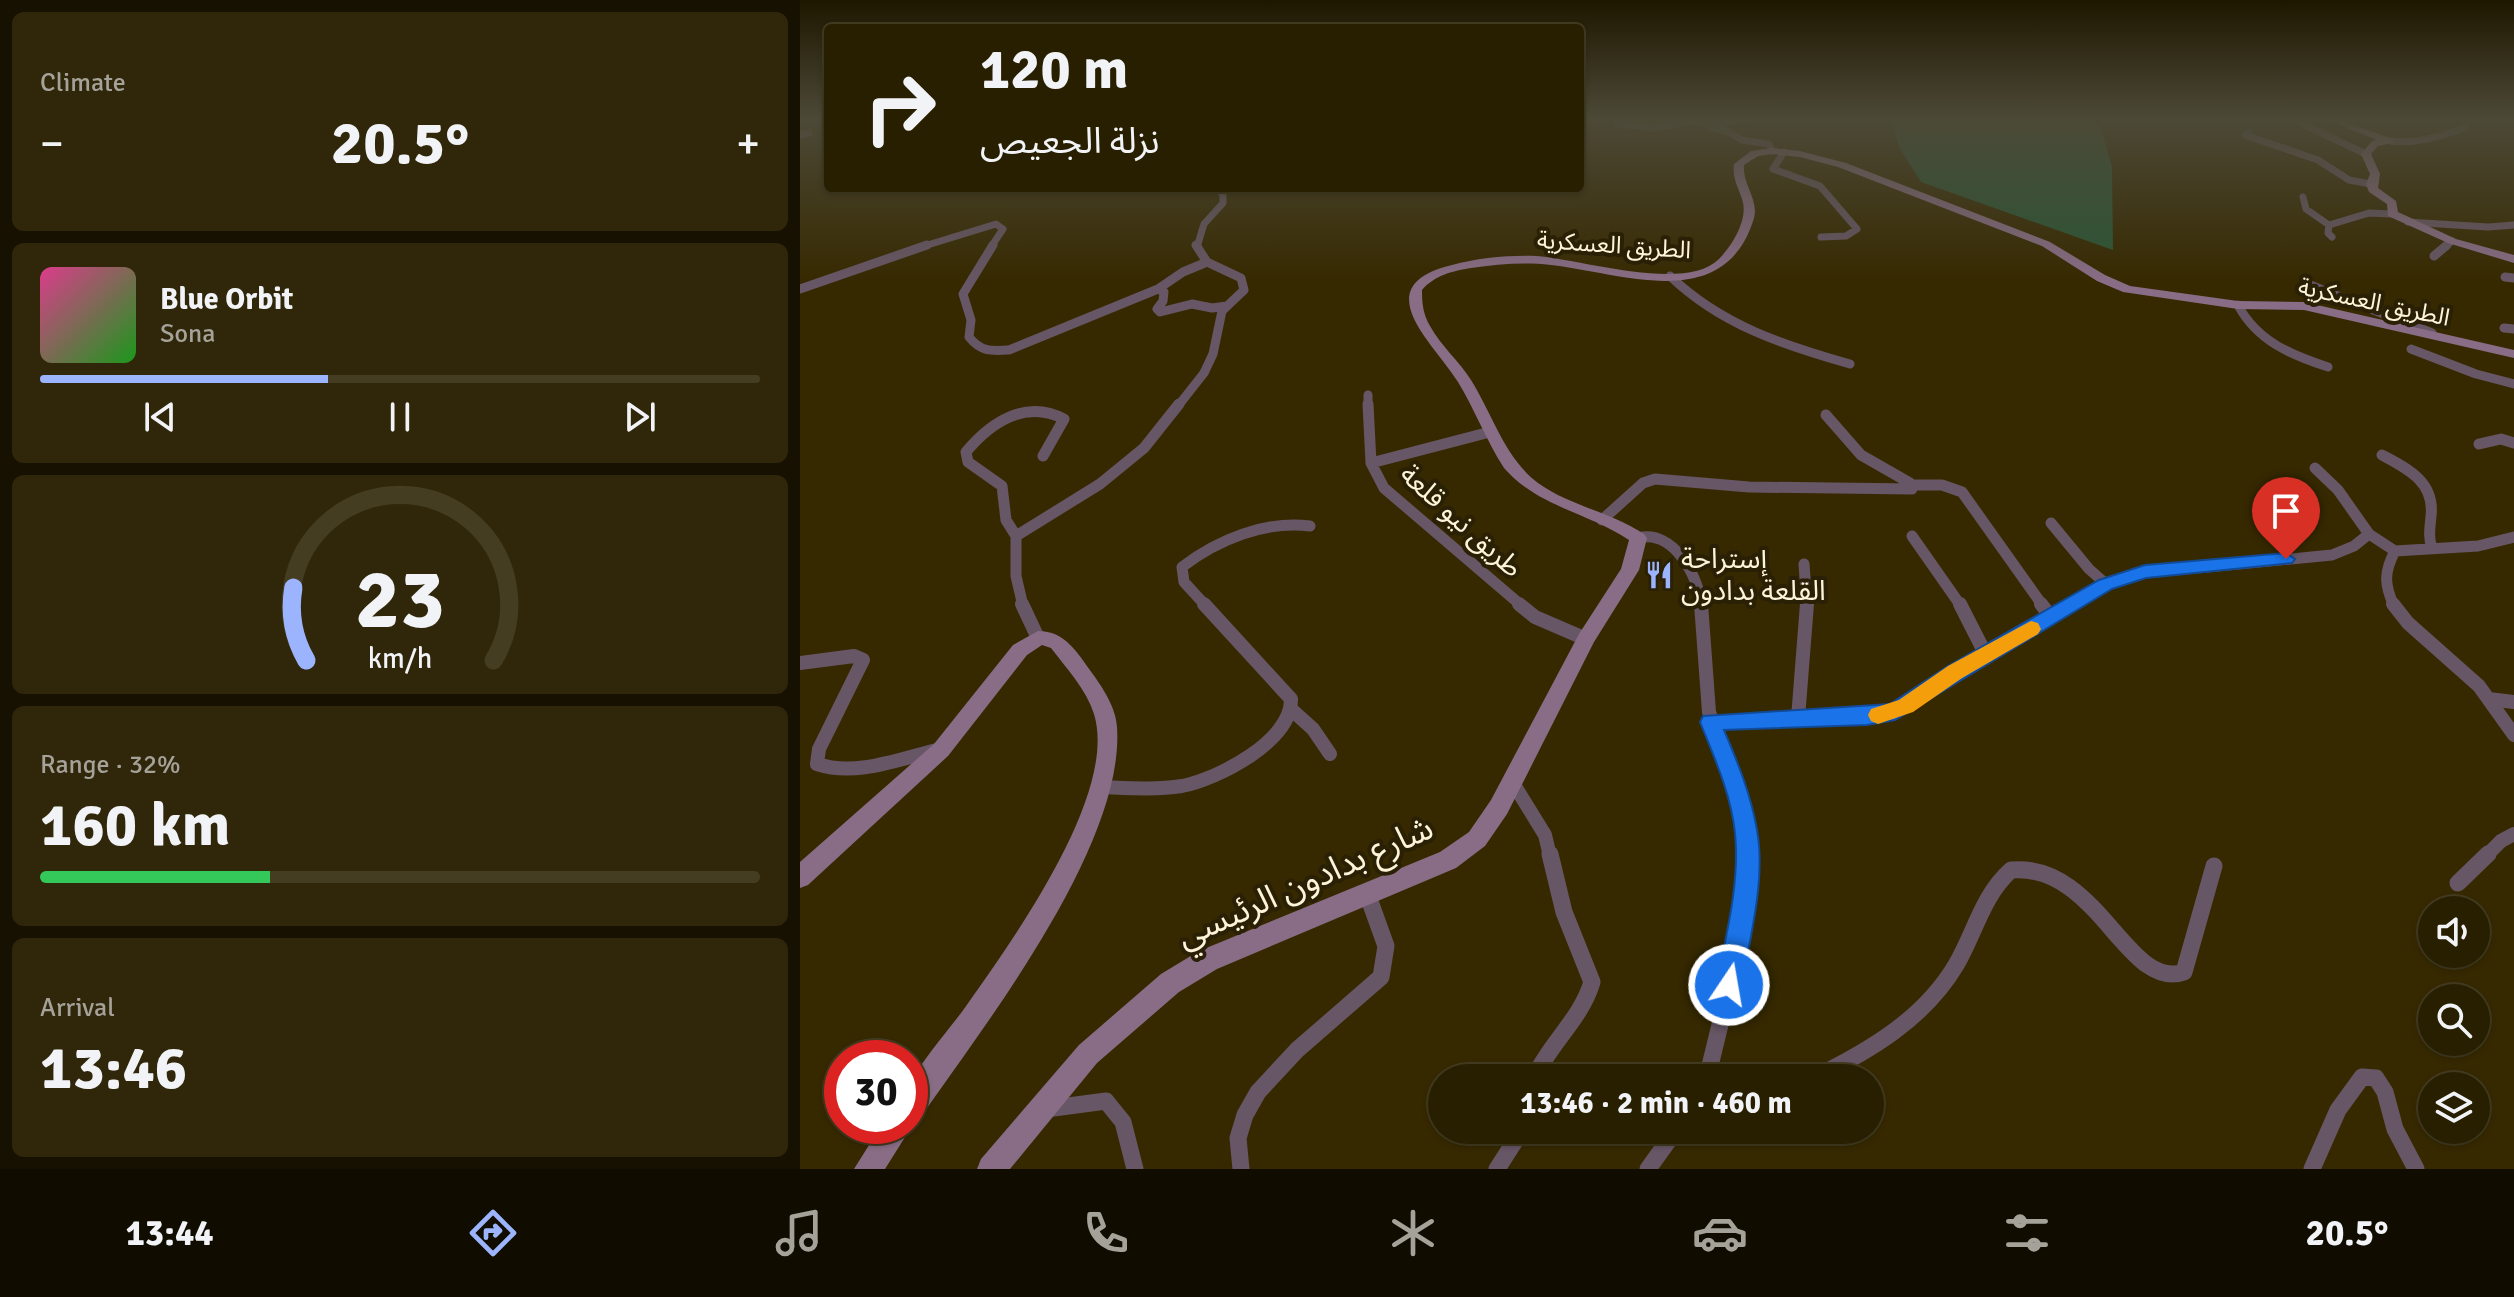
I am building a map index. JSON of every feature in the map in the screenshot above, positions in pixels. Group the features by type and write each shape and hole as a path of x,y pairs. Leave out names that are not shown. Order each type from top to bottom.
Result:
{"main road":[{"name":"الطريق العسكرية","path":"1638,538 1547,496 1509,465 1463,379 1430,335 1417,309 1414,294 1424,280 1447,270 1474,264 1536,260 1670,276 1702,273 1725,260 1750,214 1750,201 1738,174"},
{"name":"الطريق العسكرية","path":"1865,174 2046,244 2101,278 2127,289 2238,305 2304,306 2514,354"},
{"path":"2375,174 2371,184 2373,190 2392,203 2392,214 2452,241 2514,259"},
{"name":"شارع بدادون الرئيسي","path":"991,1169 1088,1054 1170,983 1208,960 1368,896 1448,860 1465,849 1488,825 1513,783 1586,639 1630,570 1638,538"},
{"path":"800,877 941,750 1020,650 1038,638 1051,638 1058,643 1104,711 1109,737 1101,787 1080,843 1053,895 928,1081"},
{"path":"868,1169 885,1144"}],"street":[{"path":"1786,174 1820,186 1857,229 1846,236 1821,237"},
{"path":"2339,174 2349,180 2371,184"},
{"path":"1016,536 1100,484 1144,448 1204,373 1213,354 1221,314 1241,294 1245,282 1207,262 1198,251 1196,242 1204,224 1223,203 1220,192"},
{"path":"2303,197 2306,209 2329,225"},
{"path":"2329,225 2369,213 2392,214"},
{"path":"2408,222 2435,221 2489,228 2514,225"},
{"path":"800,289 943,238 996,224 1003,229 963,292 971,319 969,337 976,346 987,351 1009,350 1158,289 1183,272 1207,262"},
{"path":"2329,225 2328,233 2332,237"},
{"path":"2434,256 2452,241"},
{"path":"1670,276 1703,308 1769,340 1850,364"},
{"path":"2310,285 2454,341"},
{"path":"1158,289 1164,292 1163,301 1157,309 1160,312 1192,304 1212,308 1227,306"},
{"path":"2238,305 2250,326 2265,339 2328,367"},
{"path":"2411,349 2476,374 2514,384"},
{"name":"طريق نيو قلعة","path":"1368,395 1371,463 1384,488 1523,608 1545,624 1586,639"},
{"path":"1016,536 1006,523 1002,486 968,462 966,452 989,431 1016,413 1032,409 1064,419 1043,456"},
{"path":"1826,415 1861,455 1912,485 1942,485 1962,492 2051,617"},
{"path":"1371,463 1490,432"},
{"path":"2479,444 2501,439 2514,443"},
{"path":"2382,455 2415,474 2431,491 2433,504 2429,538 2432,548"},
{"path":"2315,468 2338,490 2369,534 2395,551 2478,546 2514,537"},
{"path":"1602,520 1643,483 1655,479 1749,487 1838,486 1906,490 1912,489 1912,485"},
{"path":"1310,526 1291,523 1240,537 1182,567 1184,582 1291,699 1293,711 1313,729 1330,754"},
{"path":"2051,523 2089,569 2106,584"},
{"path":"1711,722 1867,716 1895,712 2106,584 2145,572 2332,555 2354,546 2369,534"},
{"path":"1016,536 1014,553 1022,606 1038,638"},
{"path":"1912,536 1938,577 1960,604 1986,655"},
{"path":"1638,538 1654,537 1674,549 1689,566 1698,584 1703,615 1704,679 1711,722 1743,808 1748,870 1738,944 1710,1064"},
{"path":"2395,551 2388,559 2386,578 2392,605 2420,635 2475,682 2514,735"},
{"path":"1798,718 1808,619 1804,564"},
{"path":"800,663 854,656 863,660 819,749 817,764 828,770 852,769 941,750"},
{"path":"2489,699 2514,702"},
{"path":"1101,787 1161,788 1195,783 1241,761 1278,734 1293,711"},
{"path":"1513,783 1545,835 1564,912 1592,982 1586,1000 1542,1064"},
{"path":"2458,883 2501,841 2514,834"},
{"path":"1840,1064 1875,1045 1920,1012 1955,966 1994,889 2011,870 2033,872 2078,890 2140,959 2165,977 2174,978 2184,972 2214,866"},
{"path":"1241,1169 1238,1139 1253,1099 1303,1047 1374,985 1385,970 1389,947 1368,896"},
{"path":"2312,1169 2338,1110 2362,1077 2376,1078 2385,1092 2395,1129 2416,1169"},
{"path":"1039,1111 1106,1101 1112,1105 1125,1130 1135,1169"},
{"path":"1497,1169 1513,1144"},
{"path":"1648,1169 1666,1144"}],"green space":[{"path":"1916,174 2112,174 2113,250 1921,182"}],"slow traffic":[{"path":"1878,715 1906,706 1955,672 2031,629"}],"place":[{"name":"إستراحة القلعة بدادون","path":"1659,575"}],"route":[{"path":"1729,985 1745,898 1747,833 1737,788 1711,722 1867,716 1895,712 1955,672 2106,584 2145,572 2286,559"}]}
